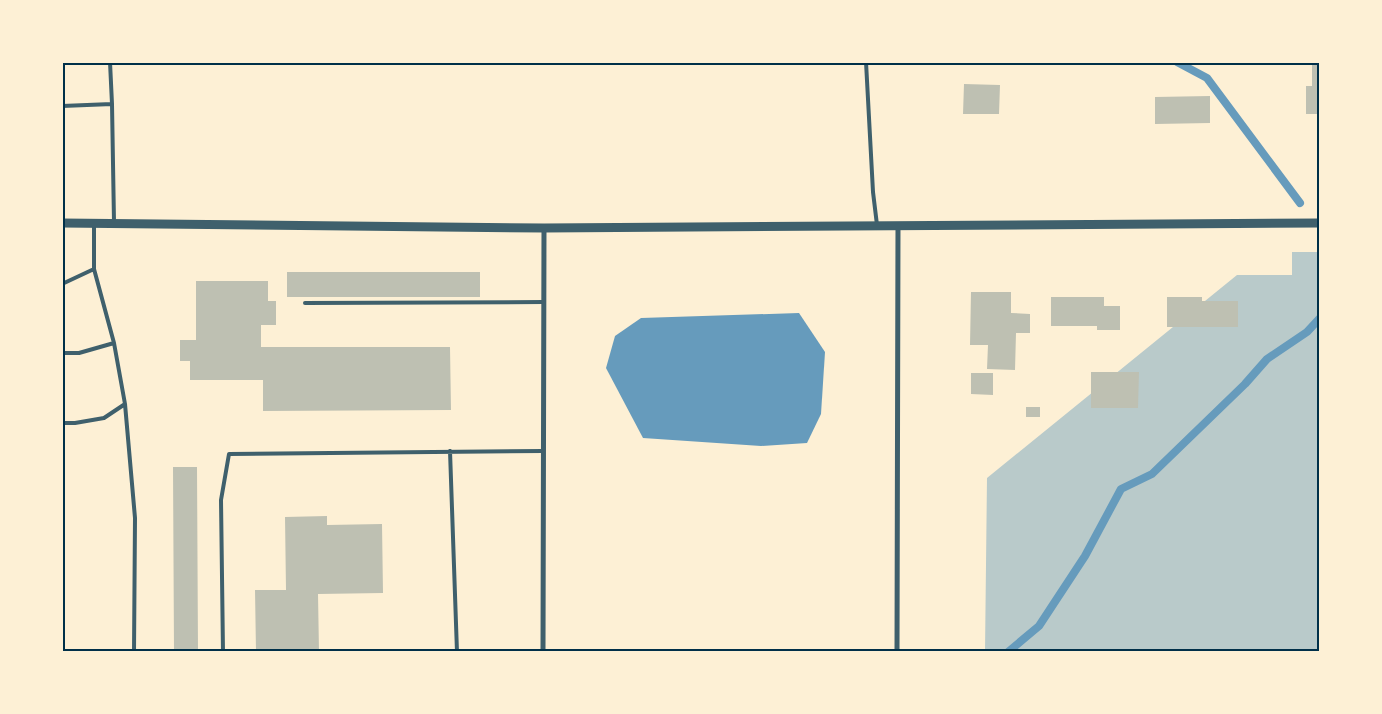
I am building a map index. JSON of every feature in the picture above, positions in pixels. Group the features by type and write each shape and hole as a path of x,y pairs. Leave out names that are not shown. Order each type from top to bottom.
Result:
{"street":[{"path":"62,222 544,228 1320,224"},
{"path":"897,652 898,225"},
{"path":"543,652 544,228"}],"lane":[{"path":"110,62 114,223"},
{"path":"866,62 873,192 877,225"},
{"path":"62,106 112,104"},
{"path":"94,222 94,268 114,343 125,404 135,518 134,652"},
{"path":"62,284 94,268"},
{"path":"305,303 544,302"},
{"path":"62,353 79,353 114,343"},
{"path":"62,422 75,423 104,418 125,404"},
{"path":"223,652 221,500 229,454 544,451"},
{"path":"450,452 457,652"}],"shaded area":[{"path":"1292,252 1319,252 1319,651 985,652 987,478 1237,275 1292,275"}],"water":[{"path":"799,313 825,352 821,414 807,443 761,446 643,438 606,368 615,336 641,318"}],"building":[{"path":"1312,62 1320,62 1320,114 1306,114 1306,86 1312,86"},
{"path":"964,84 1000,85 999,114 963,114"},
{"path":"1210,96 1210,123 1155,124 1155,97"},
{"path":"287,272 480,272 480,297 287,297"},
{"path":"196,281 268,281 268,301 276,301 276,325 261,325 261,347 450,347 451,410 263,411 263,380 190,380 190,361 180,361 180,340 196,340"},
{"path":"971,292 1011,292 1011,313 1030,314 1030,333 1016,333 1015,370 987,369 988,345 970,345"},
{"path":"1051,297 1104,297 1104,306 1120,306 1120,330 1097,330 1097,326 1051,326"},
{"path":"1167,297 1202,297 1202,301 1238,301 1238,327 1167,327"},
{"path":"1091,372 1139,372 1138,408 1091,408"},
{"path":"971,373 993,373 993,395 971,394"},
{"path":"1026,407 1040,407 1040,417 1026,417"},
{"path":"173,467 197,467 198,652 174,652"},
{"path":"327,516 327,525 382,524 383,593 318,594 319,652 256,652 255,590 286,590 285,517"}],"waterway":[{"path":"1177,62 1207,78 1300,203"},
{"path":"1008,652 1039,626 1085,556 1121,489 1152,474 1245,384 1267,359 1307,332 1320,318"}]}
